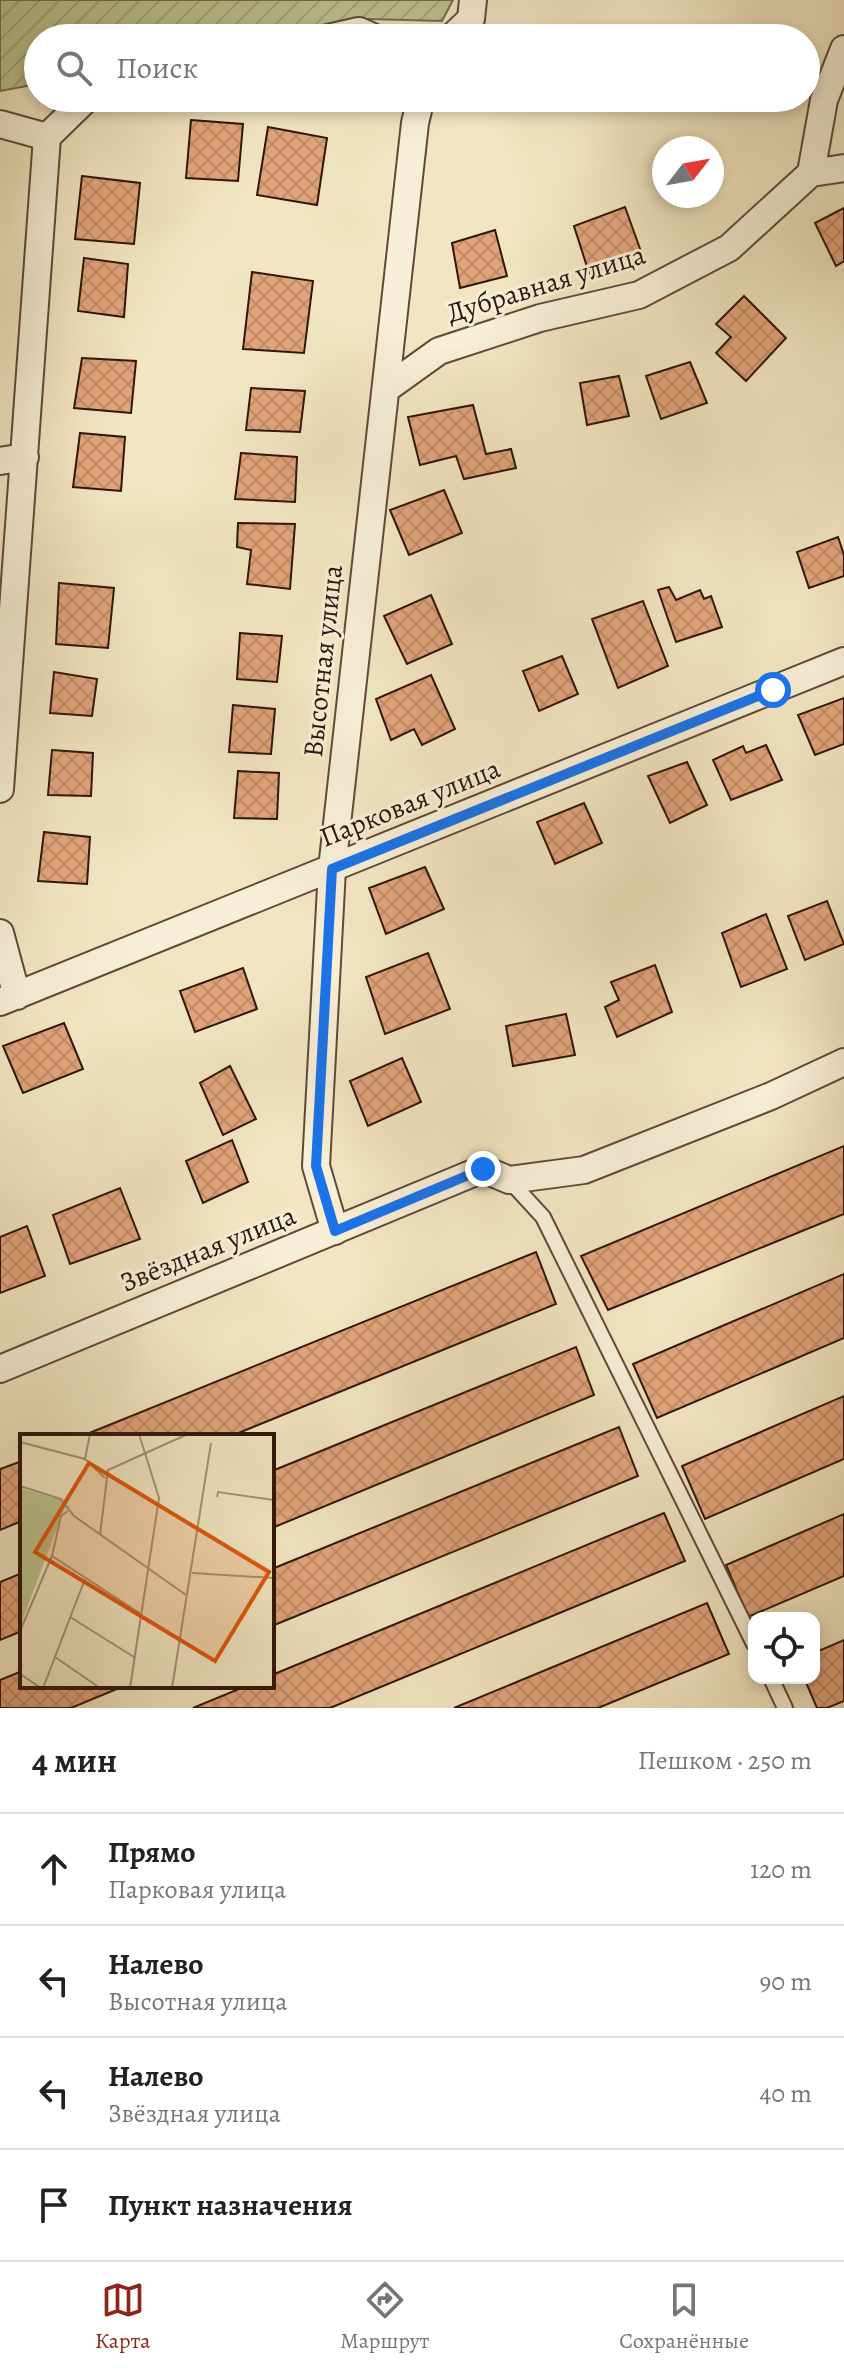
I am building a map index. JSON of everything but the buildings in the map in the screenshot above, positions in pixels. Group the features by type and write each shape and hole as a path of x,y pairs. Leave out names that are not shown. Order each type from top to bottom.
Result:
{"street":[{"path":"466,24 471,19 473,0"},
{"path":"844,49 824,100 811,173 844,168"},
{"path":"0,789 12,459 47,137 73,112"},
{"name":"Высотная улица","path":"335,1231 316,1166 332,869 418,112"},
{"path":"0,124 47,137"},
{"name":"Дубравная улица","path":"386,389 439,351 540,318 639,295 729,248 811,173"},
{"name":"Парковая улица","path":"9,999 844,661"},
{"path":"0,933 9,999"},
{"name":"Звёздная улица","path":"0,1369 483,1169 509,1180 584,1170 771,1096 844,1062"}],"lane":[{"path":"509,1180 543,1217 748,1632"},
{"path":"774,1684 785,1708"}],"green space":[{"path":"0,0 453,0 442,21 367,19 342,24 24,24 24,87 0,91"}],"route":[{"path":"483,1169 335,1231 316,1166 332,869 773,690"}]}
